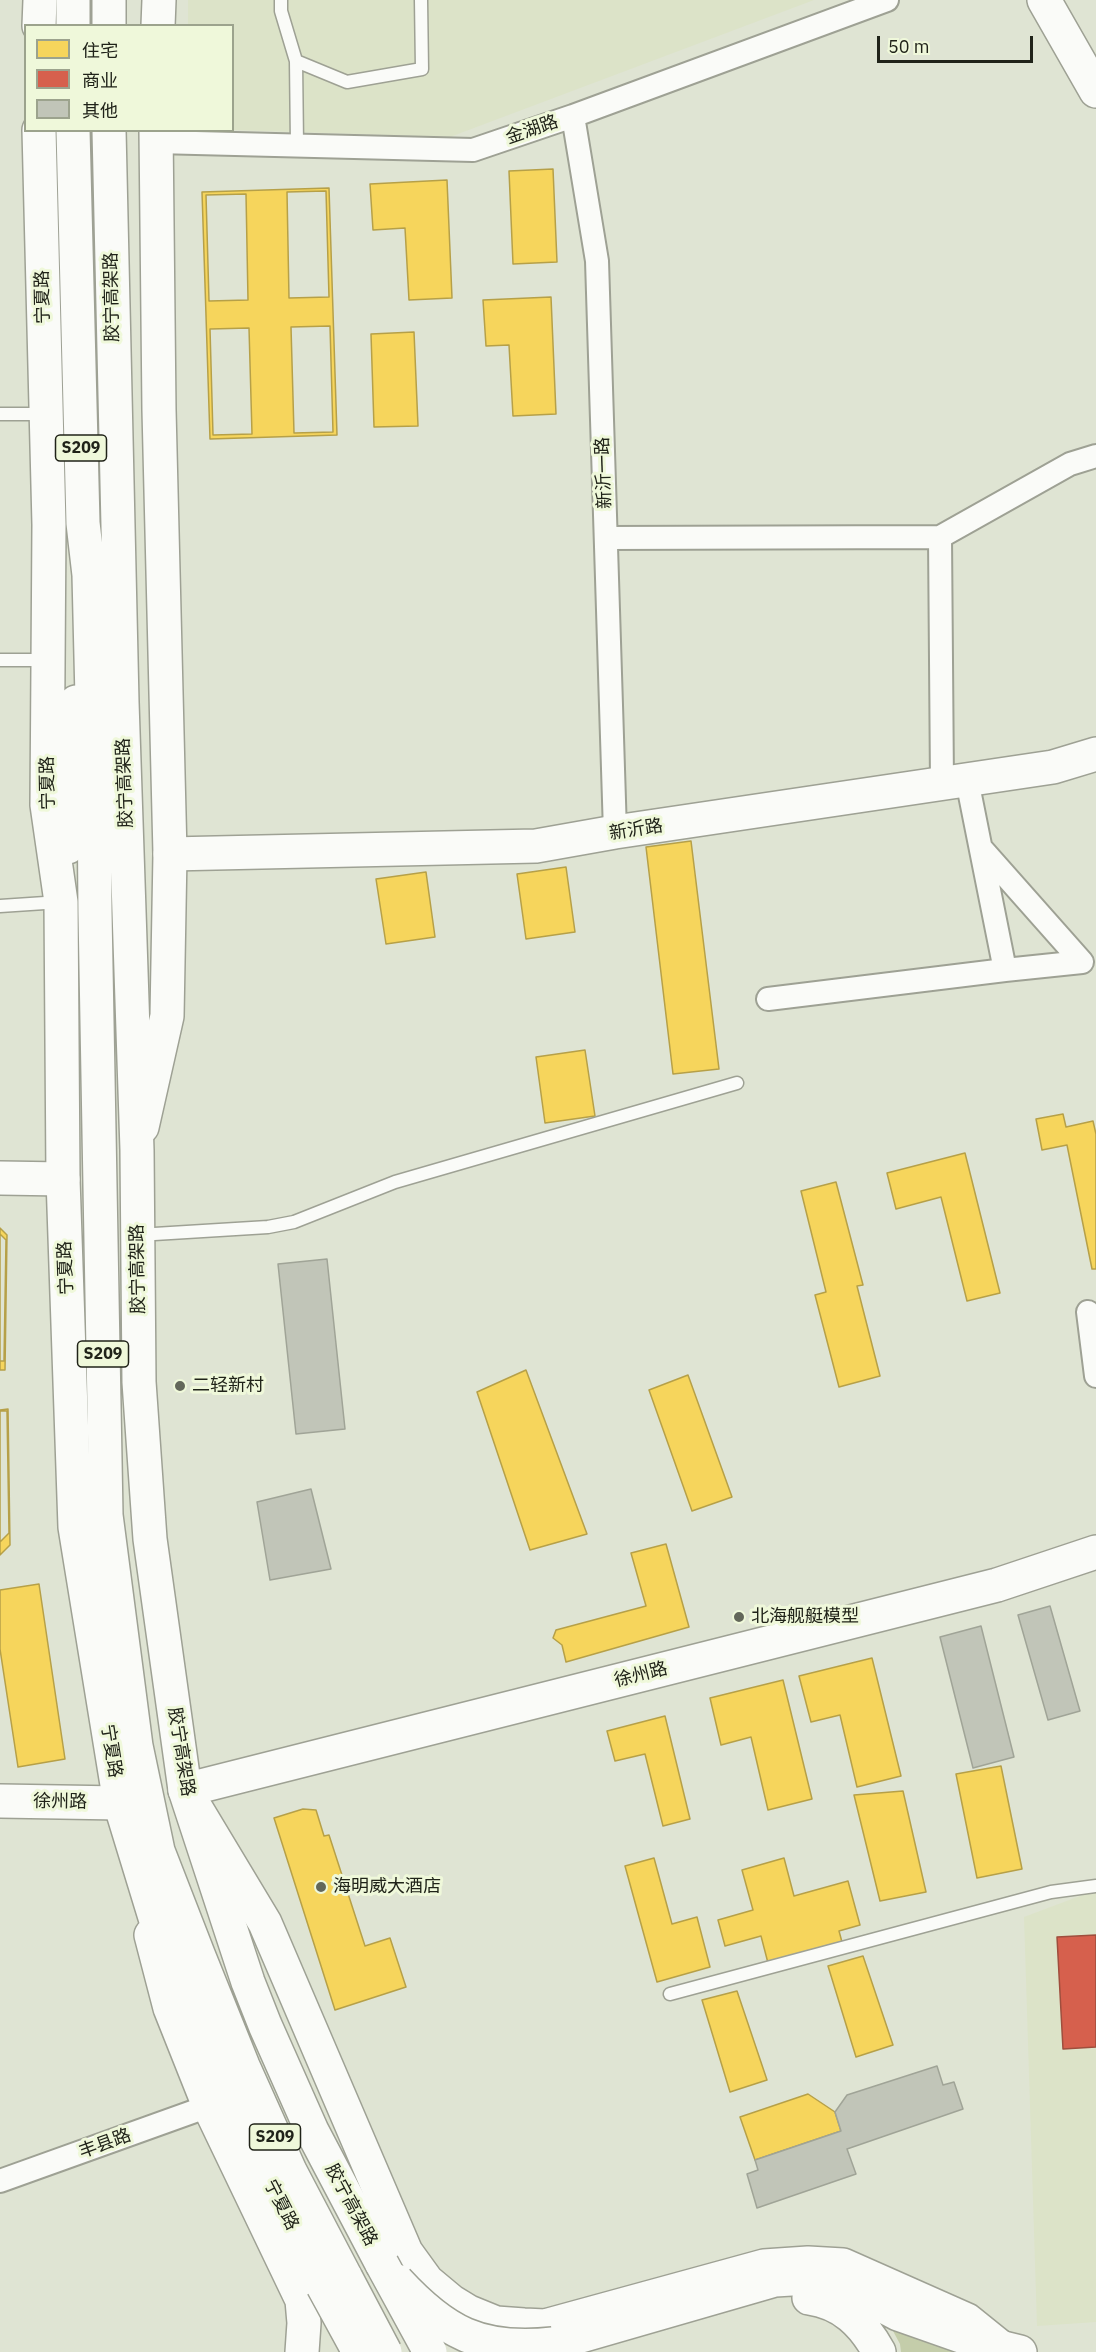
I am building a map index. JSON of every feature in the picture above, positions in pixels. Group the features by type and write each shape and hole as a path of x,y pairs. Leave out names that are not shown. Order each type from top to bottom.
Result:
{"main road":[{"path":"39,24 40,0"},
{"path":"73,0 73,24"},
{"path":"109,0 109,24"},
{"path":"158,24 159,0"},
{"path":"1044,0 1096,91"},
{"name":"宁夏路","path":"39,132 49,525 47,805 61,902 63,1179 75,1527 120,1803 157,1924 252,2151 334,2282 359,2352"},
{"name":"胶宁高架路","path":"73,132 83,523 89,575 94,780 106,1515 136,1746 158,1851 243,2066 290,2171 334,2282 385,2352"},
{"name":"胶宁高架路","path":"109,132 137,1150 139,1382 150,1539 185,1790 248,1982 265,2025 312,2131 430,2352"},
{"path":"137,1150 167,1016 171,854 159,410 156,136"},
{"path":"61,902 67,856 76,702 74,586 83,523"},
{"name":"新沂路","path":"171,854 536,846 615,832 1053,767 1096,754"},
{"path":"0,1178 63,1179"},
{"name":"徐州路","path":"185,1790 997,1585 1096,1552"},
{"path":"185,1790 265,1923 406,2252 428,2281 451,2301 469,2312 496,2323 545,2326 764,2266 808,2263 843,2265 967,2320 1012,2350"},
{"name":"徐州路","path":"0,1801 120,1803"},
{"path":"143,1880 150,1932 170,2008 209,2106 302,2300 303,2337 382,2323 399,2313 428,2281"},
{"path":"382,2264 441,2325 470,2341 492,2349 530,2350 775,2280 808,2278 843,2285 898,2314 1012,2350"},
{"path":"331,2352 333,2344 330,2318 334,2282"},
{"path":"597,2352 766,2299 790,2295 819,2300 840,2307 856,2320 879,2352"}],"street":[{"name":"金湖路","path":"156,136 297,145 473,150 573,116 887,0"},
{"name":"新沂一路","path":"573,116 597,261 615,832"},
{"path":"606,538 940,537 1070,464 1096,456"},
{"path":"940,537 954,782 981,848 1005,970"},
{"path":"768,999 1082,962 981,848"},
{"path":"1088,1312 1096,1376"},
{"name":"丰县路","path":"0,2181 209,2106"}],"lane":[{"path":"281,0 281,11 296,61 297,145"},
{"path":"296,61 347,82 422,69 421,0"},
{"path":"0,414 46,414"},
{"path":"0,660 48,660"},
{"path":"0,906 61,902"},
{"path":"137,1235 268,1227 294,1222 395,1182 737,1083"},
{"path":"670,1994 1051,1892 1096,1886"}],"shaded area":[{"path":"188,0 814,0 450,137 234,130 234,24 188,24"},
{"path":"1096,1890 1096,2322 1037,2326 1024,1917"},
{"path":"885,2316 977,2352 901,2352 900,2344"}],"building: 住宅":[{"path":"553,169 557,262 513,264 509,171"},
{"path":"447,180 452,298 409,300 405,228 373,230 370,184"},
{"path":"329,188 337,435 210,439 202,192"},
{"path":"326,191 329,297 289,298 287,192"},
{"path":"246,194 248,300 209,301 206,195"},
{"path":"551,297 556,414 513,416 509,345 486,346 483,300"},
{"path":"330,326 333,432 294,433 291,327"},
{"path":"249,328 252,434 213,435 210,329"},
{"path":"414,332 418,426 374,427 371,334"},
{"path":"691,841 719,1069 673,1074 646,847"},
{"path":"566,867 575,932 526,939 517,874"},
{"path":"426,872 435,937 386,944 376,879"},
{"path":"585,1050 595,1116 545,1123 536,1057"},
{"path":"1063,1114 1066,1127 1093,1121 1096,1134 1096,1269 1092,1269 1067,1145 1042,1150 1036,1119"},
{"path":"965,1153 1000,1293 967,1301 941,1197 896,1209 887,1173"},
{"path":"836,1182 863,1285 857,1286 880,1376 839,1387 815,1295 826,1292 801,1191"},
{"path":"0,1228 7,1235 5,1370 0,1370"},
{"path":"0,1234 6,1240 4,1361 0,1361"},
{"path":"526,1370 587,1534 530,1550 477,1392"},
{"path":"688,1375 732,1497 692,1511 649,1390"},
{"path":"8,1409 10,1545 0,1555 0,1410"},
{"path":"0,1411 7,1411 9,1533 0,1542"},
{"path":"666,1544 689,1627 566,1662 562,1645 553,1638 556,1630 646,1606 631,1553"},
{"path":"39,1584 65,1759 18,1767 0,1649 0,1590"},
{"path":"872,1658 901,1776 857,1787 840,1715 811,1722 799,1676"},
{"path":"783,1680 812,1799 768,1810 751,1737 721,1745 710,1698"},
{"path":"665,1716 690,1819 663,1826 645,1754 615,1761 607,1731"},
{"path":"1001,1766 1022,1869 977,1878 956,1774"},
{"path":"903,1791 926,1892 880,1901 854,1795"},
{"name":"海明威大酒店","path":"303,1809 316,1810 324,1836 329,1835 365,1946 390,1938 406,1987 335,2010 274,1818"},
{"path":"654,1858 672,1924 697,1917 710,1967 657,1982 625,1866"},
{"path":"784,1858 794,1896 848,1881 860,1925 839,1931 842,1942 768,1963 761,1936 725,1946 718,1920 753,1910 742,1870"},
{"path":"863,1956 893,2045 856,2057 828,1966"},
{"path":"737,1991 767,2080 730,2092 702,2000"},
{"path":"808,2094 835,2112 841,2131 755,2160 740,2117"}],"building: 商业":[{"path":"1096,1935 1096,2047 1063,2049 1057,1937"}],"building: 其他":[{"path":"327,1259 345,1429 296,1434 278,1264"},
{"path":"311,1489 331,1569 270,1580 257,1502"},
{"path":"1050,1606 1080,1711 1048,1720 1018,1615"},
{"path":"981,1626 1014,1757 973,1768 940,1637"},
{"path":"937,2066 943,2085 954,2082 963,2109 847,2149 856,2174 757,2208 747,2174 758,2170 755,2160 841,2131 835,2112 847,2095"}],"place":[{"name":"二轻新村","path":"180,1386"},
{"name":"北海舰艇模型","path":"739,1617"},
{"name":"海明威大酒店","path":"321,1887"}]}
